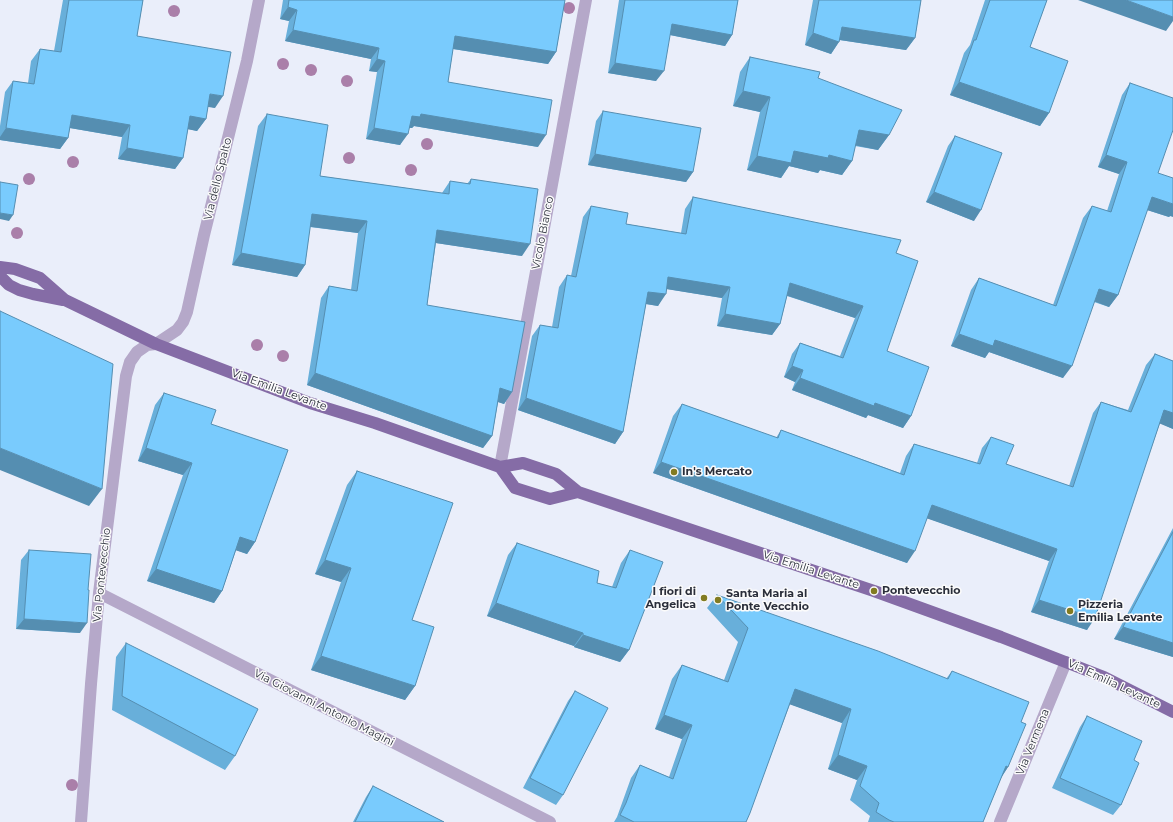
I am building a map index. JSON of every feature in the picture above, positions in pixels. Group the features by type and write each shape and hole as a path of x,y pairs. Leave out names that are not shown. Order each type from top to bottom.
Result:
{"main road":[{"name":"Via Emilia Levante","path":"0,267 16,269 40,278 65,300"},
{"name":"Via Emilia Levante","path":"0,276 9,285 19,290 65,300 156,344 310,403 375,423 500,467 523,463 556,474 578,492 866,588 1104,677 1173,712"},
{"path":"500,467 515,488 550,499 578,492"}],"street":[{"name":"Via dello Spalto","path":"156,344 178,330 187,312 247,61 258,0"},
{"name":"Vicolo Bianco","path":"500,467 586,0"},
{"name":"Via Pontevecchio","path":"81,822 99,593 126,376 130,362 137,352 147,345 156,344"},
{"name":"Via Giovanni Antonio Magini","path":"99,593 550,822"},
{"name":"Via Vermena","path":"1000,822 1066,662"}],"building":[{"path":"69,0 143,0 137,36 231,52 223,96 210,94 206,119 190,116 183,158 127,148 130,125 72,115 68,138 6,128 13,81 34,84 40,49 61,52"},
{"path":"289,0 565,0 556,52 455,36 448,82 552,100 546,135 421,114 420,117 412,116 408,134 374,128 385,61 377,59 379,48 293,30 297,10 288,7"},
{"path":"625,0 738,0 732,35 672,24 664,71 615,63"},
{"path":"819,0 921,0 915,38 842,27 839,42 813,33"},
{"path":"990,0 1047,0 1030,47 1068,61 1049,113 959,82"},
{"path":"1126,0 1173,0 1173,17"},
{"path":"750,57 820,72 818,78 902,110 889,135 859,130 852,161 829,155 828,158 794,151 791,163 757,156 770,97 743,91"},
{"path":"1130,83 1173,98 1173,130 1158,173 1173,178 1173,204 1152,197 1118,295 1099,289 1072,366 995,340 993,346 959,334 979,278 1056,306 1092,206 1111,212 1127,162 1106,155"},
{"path":"603,111 701,128 693,172 595,154"},
{"path":"267,114 328,125 320,176 449,194 450,181 470,184 471,179 538,189 530,244 437,230 427,305 525,322 512,392 500,388 492,436 315,373 329,286 357,291 367,221 312,214 305,265 241,253"},
{"path":"955,136 1002,153 981,210 934,192"},
{"path":"0,182 18,185 13,215 0,213"},
{"path":"693,197 901,240 896,253 918,261 887,351 929,367 911,416 875,403 874,406 800,378 803,370 792,366 800,343 843,358 863,306 790,283 780,324 725,314 730,287 668,277 666,294 648,292 623,432 526,398 540,325 558,328 567,275 576,277 591,206 628,213 626,224 686,234"},
{"path":"0,311 113,364 102,489 0,448"},
{"path":"1155,354 1173,361 1173,413 1164,410 1095,618 1039,600 1057,549 932,505 915,551 661,462 682,404 778,438 781,430 904,475 914,444 980,464 991,437 1014,445 1006,464 1073,487 1101,402 1131,412"},
{"path":"164,393 216,410 211,424 288,450 255,542 240,537 222,591 156,569 192,463 146,448"},
{"path":"357,471 453,503 412,620 434,627 415,686 321,656 351,568 325,560"},
{"path":"1173,532 1173,643 1123,627"},
{"path":"517,543 599,571 597,583 616,588 630,550 663,562 629,650 496,603"},
{"path":"29,550 91,554 87,623 24,619"},
{"path":"717,595 878,651 948,679 952,671 1029,702 1021,722 1026,724 1008,767 1006,766 983,822 894,822 876,812 879,803 860,786 867,766 838,755 851,709 795,689 746,822 634,822 620,815 640,765 673,779 692,725 664,715 682,665 728,682 748,628"},
{"path":"126,643 258,709 235,756 122,696"},
{"path":"575,691 608,708 563,795 530,778"},
{"path":"1087,716 1142,741 1134,760 1139,763 1121,805 1060,778"},
{"path":"373,786 444,822 355,822"}],"place":[{"name":"In's Mercato","path":"674,472"},
{"name":"Pontevecchio","path":"874,591"},
{"name":"I fiori di Angelica","path":"704,598"},
{"name":"Santa Maria al Ponte Vecchio","path":"718,600"},
{"name":"Pizzeria Emilia Levante","path":"1070,611"}]}
